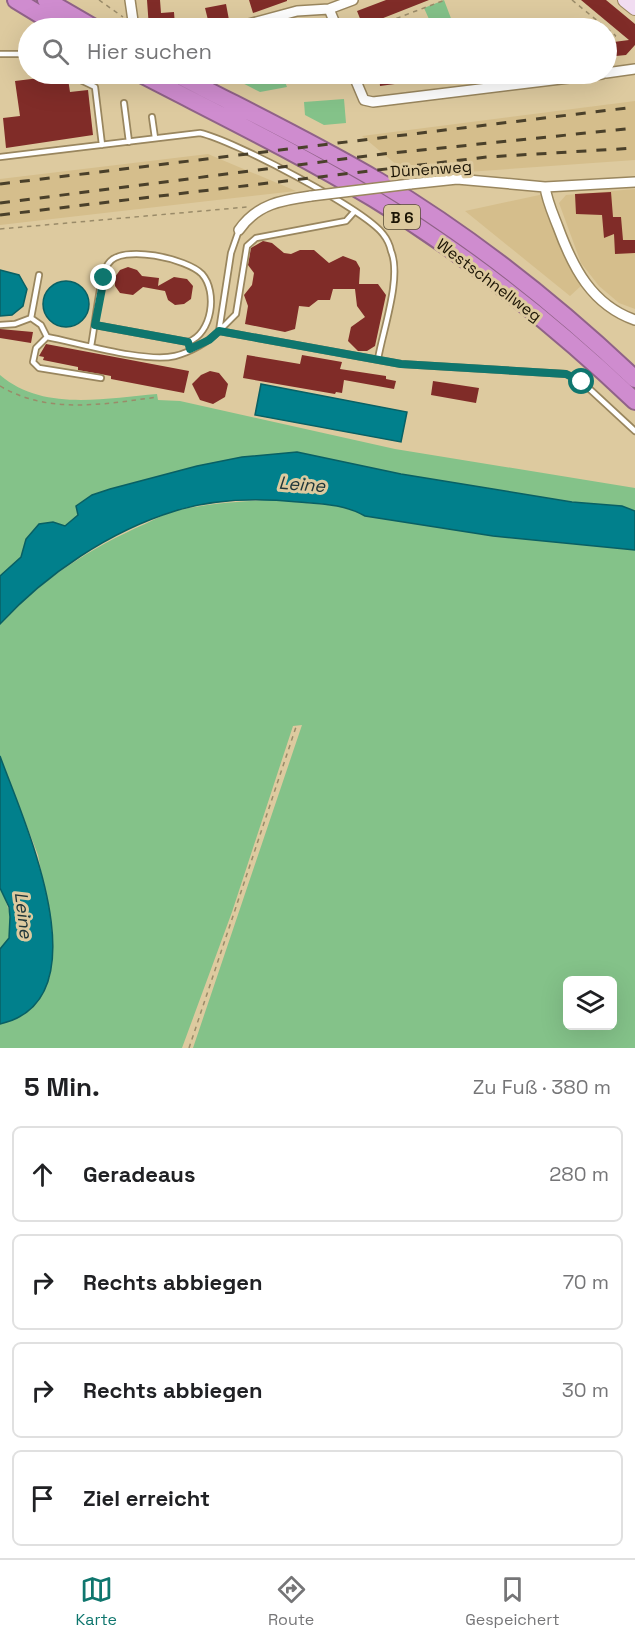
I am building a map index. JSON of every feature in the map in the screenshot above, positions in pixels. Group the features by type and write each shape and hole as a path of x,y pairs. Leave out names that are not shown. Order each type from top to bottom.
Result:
{"highway":[{"path":"16,0 46,18"},
{"path":"46,0 77,18"},
{"name":"Westschnellweg","path":"160,84 309,162 373,198 432,236 554,329 635,401"},
{"name":"Westschnellweg","path":"195,84 388,188 503,268 563,315 635,379"}],"street":[{"path":"130,0 134,18"},
{"path":"293,0 297,11"},
{"path":"271,18 297,11 329,9 353,0"},
{"path":"625,0 635,8"},
{"path":"329,9 333,18"},
{"path":"617,71 635,69"},
{"path":"357,84 364,100 373,102 516,84"},
{"name":"Dünenweg","path":"239,230 255,213 268,205 311,196 410,184 457,179 545,187 635,182"},
{"path":"545,187 567,252 585,284 605,304 635,320"}],"lane":[{"path":"0,54 18,54"},
{"path":"89,84 95,87 102,145"},
{"path":"124,104 129,142"},
{"path":"152,117 155,138"},
{"path":"0,157 200,133 216,136 301,180 354,212 383,234 392,252 395,272 378,359"},
{"path":"47,337 156,356 175,356 209,340 236,314 247,246 256,238 346,221 354,212"},
{"path":"219,331 231,253 239,230"},
{"path":"91,346 95,325 108,264 118,255 129,252 197,269 208,283 210,312 207,323 200,334 188,342 95,325"},
{"path":"31,318 39,275"},
{"path":"0,325 15,324 31,318"},
{"path":"31,318 41,325 47,337"},
{"path":"219,331 401,364 566,374 582,382 635,431"},
{"path":"47,337 36,348 33,362 39,368 101,378"},
{"path":"188,342 190,349"}],"path":[{"path":"99,0 123,18"},
{"path":"399,18 445,0"},
{"path":"572,0 594,18"},
{"path":"0,229 247,207"},
{"path":"0,386 15,395 47,404 77,405 158,397"},
{"path":"189,1048 296,727"}],"shaded area":[{"path":"635,101 635,160 410,176 362,136"},
{"path":"208,154 296,191 0,225 0,179"},
{"path":"635,189 635,309 619,303 599,286 581,263 559,203 566,195"},
{"path":"544,194 583,284 570,296 465,211"}],"green space":[{"path":"444,0 451,18 428,18 424,8"},
{"path":"244,84 286,84 287,87 260,92"},
{"path":"344,99 346,123 324,125 305,115 304,102"},
{"path":"0,375 17,387 55,398 96,400 157,394 158,400 180,401 395,449 635,488 635,511 622,506 572,502 401,474 297,452 197,466 110,489 65,526 53,522 26,539 21,557 0,576"},
{"path":"274,500 349,507 365,516 493,536 635,550 635,1048 193,1048 302,725 293,726 232,912 182,1048 0,1048 0,1024 7,1022 50,977 52,928 38,855 0,756 0,624 49,579 67,566 125,533 175,511 226,503"},
{"path":"0,888 9,911 11,928 6,943 0,949"}],"water":[{"path":"0,270 19,275 27,289 23,306 12,315 0,316"},
{"path":"66,281 75,282 82,288 88,295 88,313 82,320 75,326 66,327 57,326 50,320 44,313 43,304 44,295 50,288 57,282"},
{"path":"261,384 407,412 401,442 255,415"},
{"name":"Leine","path":"297,452 401,474 572,502 622,506 635,511 635,550 493,536 365,516 349,509 324,504 236,500 175,511 103,542 58,572 0,624 0,576 21,557 26,539 39,524 53,522 65,526 78,515 76,506 92,495 110,489 197,466 242,457"},
{"name":"Leine","path":"0,756 38,861 48,904 53,945 48,981 32,1008 0,1024 0,949 9,938 10,917 9,907 0,888"}],"building":[{"path":"147,0 160,0 161,13 174,12 174,18 148,18"},
{"path":"249,0 287,0 287,1 253,13"},
{"path":"386,0 429,0 383,18 360,18 357,11"},
{"path":"581,0 606,0 635,24 635,45 626,55 617,56 617,42 629,40 617,30 617,18 603,18"},
{"path":"226,4 229,18 208,18 205,8"},
{"path":"15,81 18,81 18,84 69,84 70,92 88,90 93,135 6,148 3,118 20,116"},
{"path":"611,192 613,217 621,217 623,240 635,240 635,253 615,254 614,234 604,238 602,215 576,214 575,194"},
{"path":"263,241 272,243 284,253 314,250 329,263 343,256 356,261 360,268 359,284 378,284 386,295 375,346 367,351 358,351 348,341 351,327 365,317 357,306 355,289 333,289 330,300 318,300 309,307 299,306 295,329 285,332 245,324 248,306 244,295 252,285 254,273 248,265 251,248"},
{"path":"128,267 137,270 142,276 159,278 158,286 174,277 187,279 193,286 191,299 184,304 175,305 168,300 165,291 143,287 133,295 120,293 115,286 115,277 120,270"},
{"path":"0,329 33,332 31,343 0,338"},
{"path":"46,344 189,371 184,393 111,379 111,376 43,360 44,357 39,356"},
{"path":"247,355 300,364 302,355 342,362 340,369 386,376 386,379 396,381 394,389 344,380 342,393 336,392 335,394 243,378"},
{"path":"210,371 219,373 228,384 225,397 213,404 200,400 192,384 201,375"},
{"path":"433,381 479,388 476,403 431,395"}],"railway":[{"path":"0,184 635,107"},
{"path":"0,203 383,154 635,128"},
{"path":"0,215 487,157 635,148"}],"route":[{"path":"104,278 95,325 188,342 190,349 209,340 219,331 401,364 566,374 582,382"}]}
